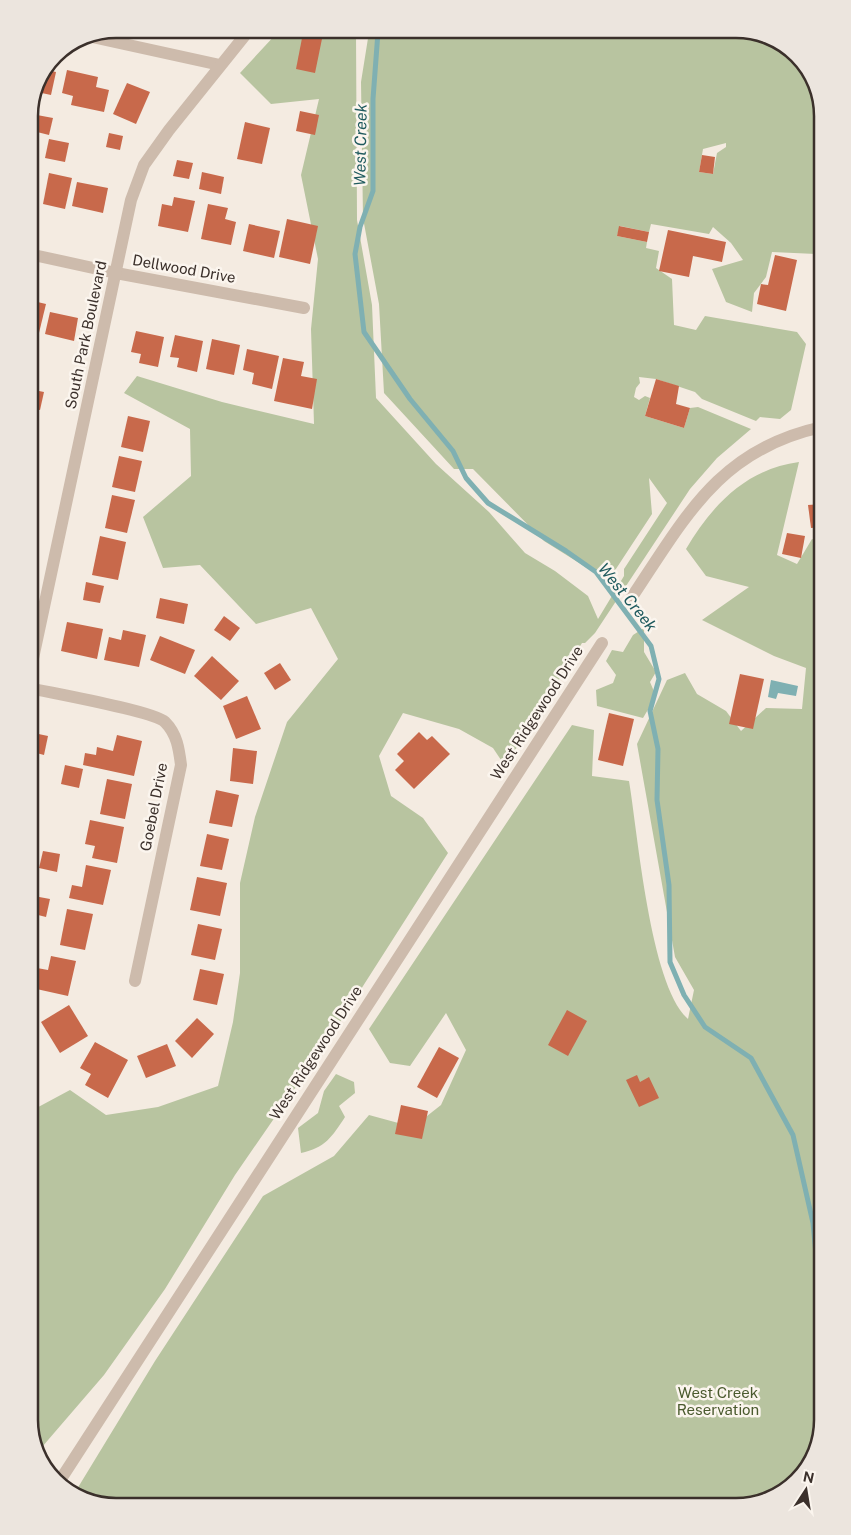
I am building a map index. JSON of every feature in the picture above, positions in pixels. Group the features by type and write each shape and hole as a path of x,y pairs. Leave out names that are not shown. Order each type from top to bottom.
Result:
{"street":[{"name":"South Park Boulevard","path":"38,635 131,200 144,165 243,38"},
{"path":"101,39 220,65"},
{"name":"Dellwood Drive","path":"38,256 116,273 304,308"},
{"path":"632,597 683,520 719,478 752,453 772,443 814,430"},
{"name":"West Ridgewood Drive","path":"62,1477 602,643"},
{"name":"Goebel Drive","path":"38,690 133,711 164,721 179,745 181,765 135,981"}],"green space":[{"path":"272,38 356,38 357,220 372,305 376,398 436,464 489,512 525,553 555,571 588,596 598,619 624,576 624,569 667,503 649,478 652,514 608,581 544,541 473,469 454,469 384,393 379,304 363,218 361,82 368,38 741,38 761,42 787,57 808,85 812,100 814,115 814,254 772,252 766,277 754,293 752,312 726,302 712,269 743,260 731,243 713,227 709,234 651,224 649,232 620,226 617,236 647,242 646,248 659,251 656,268 672,279 674,325 696,330 705,316 797,332 806,344 791,410 780,419 760,417 756,421 702,399 695,392 656,379 639,377 640,383 636,388 634,397 639,400 645,396 650,398 645,416 684,428 690,408 698,407 751,429 717,458 690,489 595,633 585,643 582,643 505,766 493,748 459,729 403,713 379,756 391,796 423,818 448,853 333,1033 235,1175 165,1289 104,1375 42,1447 38,1420 38,1107 70,1090 106,1115 158,1107 218,1086 233,1022 240,973 240,883 255,817 287,722 338,659 311,608 256,624 200,565 163,568 143,517 191,476 190,429 124,393 137,376 222,402 314,424 311,329 318,259 301,175 319,99 271,104 240,73","holes":["726,143 726,147 717,153 713,174 699,172 703,149"]},
{"name":"West Creek Reservation","path":"799,462 777,555 797,564 812,539 814,540 814,1420 811,1440 800,1463 798,1465 781,1465 781,1482 766,1492 736,1498 110,1497 90,1493 78,1487 155,1361 263,1196 334,1156 369,1115 413,1127 441,1105 466,1050 446,1013 410,1066 390,1063 369,1029 572,725 594,730 592,776 629,781 655,943 664,975 675,1001 688,1019 694,990 675,957 637,744 667,680 685,673 697,694 726,711 741,731 766,708 802,709 806,668 774,656 702,620 749,587 706,576 686,549 719,504 747,481 763,472"},
{"path":"644,628 644,652 656,672 650,682 656,696 643,718 597,706 596,690 613,683 616,675 606,661 612,650 623,652 633,635"},
{"path":"336,1074 354,1082 355,1093 339,1106 345,1117 327,1141 316,1148 301,1153 298,1128 318,1113 324,1091"}],"water":[{"path":"771,680 798,686 796,696 778,693 776,699 768,697"}],"building":[{"path":"302,38 322,38 315,73 296,69"},
{"path":"67,70 98,77 96,87 109,90 104,112 71,105 73,96 62,93"},
{"path":"52,71 56,72 51,95 41,93"},
{"path":"127,83 150,92 136,124 113,114"},
{"path":"300,111 319,115 315,135 296,131"},
{"path":"38,115 53,118 49,135 38,132"},
{"path":"245,122 270,128 262,164 237,159"},
{"path":"109,133 123,136 120,150 106,147"},
{"path":"49,139 69,143 65,162 45,158"},
{"path":"702,155 715,157 713,174 699,172"},
{"path":"177,160 193,163 189,179 173,176"},
{"path":"202,172 224,177 221,194 199,189"},
{"path":"49,173 72,178 65,209 43,204"},
{"path":"77,182 108,188 103,213 72,206"},
{"path":"174,197 195,201 188,232 158,226 162,204 172,206"},
{"path":"208,204 228,208 225,219 236,222 231,245 201,239"},
{"path":"287,219 318,226 310,264 279,257"},
{"path":"249,224 280,231 274,258 243,251"},
{"path":"619,226 649,232 647,242 617,236"},
{"path":"668,230 726,242 722,262 693,256 689,277 659,271"},
{"path":"775,255 797,260 786,311 757,304 761,284 768,285"},
{"path":"38,302 46,304 38,337"},
{"path":"50,312 78,318 74,341 45,334"},
{"path":"136,331 164,337 158,367 139,363 141,354 131,352"},
{"path":"175,335 203,341 197,372 177,367 179,358 170,357"},
{"path":"212,339 240,345 234,375 206,369"},
{"path":"247,349 279,356 272,389 252,384 254,373 243,370"},
{"path":"283,358 304,362 301,376 317,379 312,409 274,401"},
{"path":"656,379 679,386 676,404 690,408 684,428 645,416"},
{"path":"38,391 44,392 40,410 38,410"},
{"path":"128,416 150,421 143,452 121,447"},
{"path":"119,456 142,461 135,492 112,487"},
{"path":"112,495 135,500 127,533 105,528"},
{"path":"808,505 814,505 814,528 811,528"},
{"path":"787,533 805,536 801,558 782,554"},
{"path":"100,536 126,542 118,580 92,575"},
{"path":"86,582 104,586 100,603 83,600"},
{"path":"160,598 188,604 184,624 156,618"},
{"path":"224,616 240,628 230,641 214,630"},
{"path":"67,622 103,629 97,659 61,651"},
{"path":"123,630 146,635 139,667 104,660 109,637 121,640"},
{"path":"160,636 195,650 185,674 150,660"},
{"path":"212,656 239,681 221,700 194,676"},
{"path":"280,663 291,680 275,690 264,673"},
{"path":"740,674 764,679 753,729 729,724"},
{"path":"247,696 261,729 236,739 223,706"},
{"path":"609,713 634,719 623,766 598,760"},
{"path":"419,732 427,740 432,736 450,754 414,789 395,770 404,761 397,754"},
{"path":"38,734 48,736 44,755 38,753"},
{"path":"117,735 142,741 134,776 83,765 85,753 96,755 97,747 113,751"},
{"path":"233,748 257,751 253,784 230,781"},
{"path":"65,765 83,769 79,788 61,784"},
{"path":"107,779 132,784 125,819 100,814"},
{"path":"216,790 239,795 232,827 209,823"},
{"path":"90,820 124,827 117,863 92,858 95,846 85,844"},
{"path":"207,834 229,839 222,870 200,866"},
{"path":"43,851 60,854 57,872 39,868"},
{"path":"86,865 111,870 103,905 69,898 72,885 82,887"},
{"path":"197,877 227,883 220,916 190,910"},
{"path":"38,897 50,899 46,917 38,915"},
{"path":"67,909 93,914 85,950 60,945"},
{"path":"198,924 222,929 215,960 191,955"},
{"path":"51,956 76,961 68,996 38,989 38,968 48,970"},
{"path":"200,969 224,974 217,1005 193,1000"},
{"path":"69,1005 88,1036 60,1053 41,1022"},
{"path":"567,1010 587,1021 568,1056 548,1045"},
{"path":"197,1018 214,1034 192,1058 175,1041"},
{"path":"95,1042 128,1060 108,1098 85,1085 91,1074 80,1068"},
{"path":"167,1044 176,1066 146,1078 137,1056"},
{"path":"439,1047 459,1058 437,1098 417,1087"},
{"path":"637,1075 640,1082 649,1077 659,1098 639,1107 626,1080"},
{"path":"401,1105 428,1111 422,1139 395,1134"}],"waterway":[{"name":"West Creek","path":"378,38 373,99 373,191 360,227 355,254 364,332 410,399 453,451 466,478 488,503 566,551 596,572 651,646 659,679 650,711 658,749 657,800 669,885 670,962 684,995 705,1027 751,1058 793,1135 814,1233"}]}
